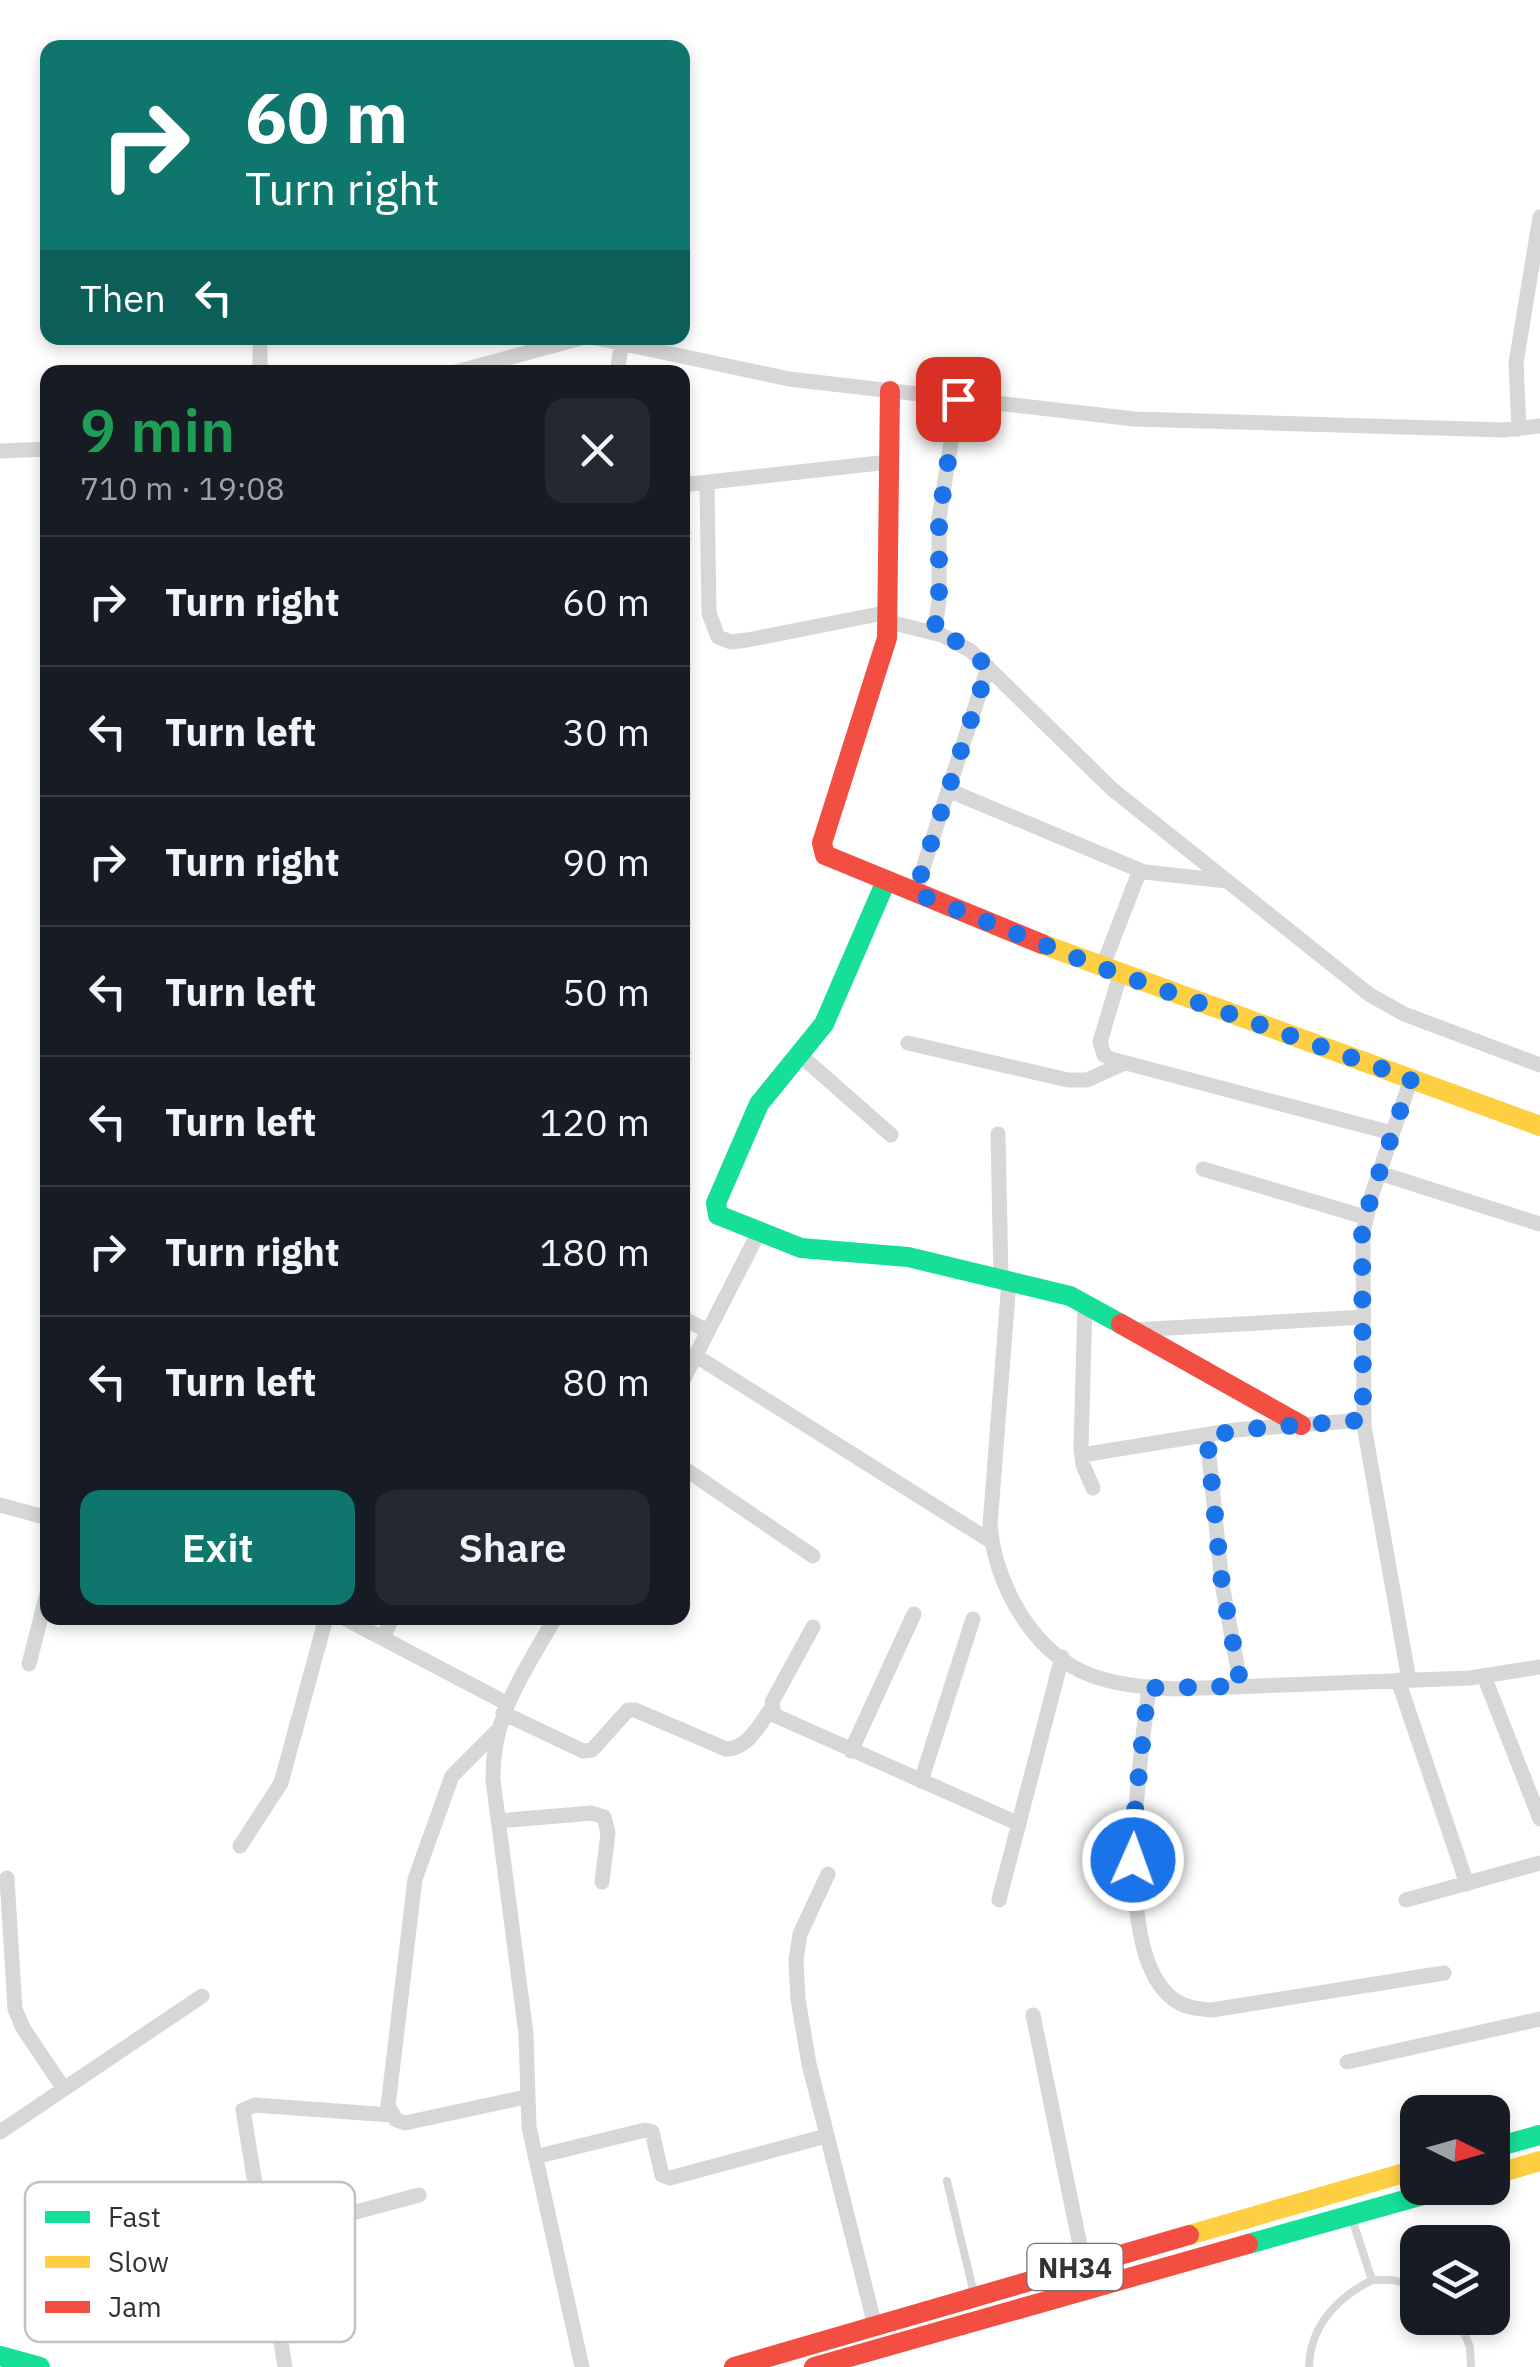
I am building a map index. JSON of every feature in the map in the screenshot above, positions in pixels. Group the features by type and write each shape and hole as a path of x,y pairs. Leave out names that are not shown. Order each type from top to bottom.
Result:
{"main road":[{"path":"890,391 889,617 884,652 822,843 825,856 1111,972 1540,1125"},
{"path":"886,881 824,1024 759,1104 716,1204 718,1214 801,1248 908,1257 1085,1302 1301,1425"},
{"path":"1510,2143 1540,2135"},
{"path":"1510,2170 1540,2161"},
{"name":"NH34","path":"734,2367 1400,2174"},
{"name":"NH34","path":"814,2367 1400,2201"},
{"path":"0,2356 28,2365"}],"street":[{"path":"1519,430 1516,363 1540,217"},
{"path":"482,365 555,345"},
{"path":"635,345 789,380 1146,420 1519,430 1540,426"},
{"path":"934,633 939,601 939,518 958,399"},
{"path":"0,450 40,449"},
{"path":"690,485 889,462"},
{"path":"707,484 709,612 718,638 731,642 889,617 958,642 1112,789 1386,1005 1540,1065"},
{"path":"915,893 988,667"},
{"path":"948,790 1140,870 1227,881"},
{"path":"1140,870 1111,972 1100,1042 1104,1055 1392,1133"},
{"path":"908,1043 1068,1080 1087,1080 1125,1063"},
{"path":"799,1054 892,1135"},
{"path":"1411,1079 1365,1217 1363,1420 1403,1680 1467,1884"},
{"path":"998,1134 1005,1280 990,1525 993,1555 1022,1617 1062,1657 1081,1671 1148,1688 1484,1676 1540,1667"},
{"path":"1202,1169 1365,1217"},
{"path":"1379,1173 1540,1224"},
{"path":"690,1367 758,1232"},
{"path":"1085,1302 1082,1455 1092,1488"},
{"path":"1134,1330 1363,1317"},
{"path":"690,1322 708,1331"},
{"path":"696,1356 992,1542"},
{"path":"1082,1455 1207,1436 1363,1420"},
{"path":"1207,1436 1222,1584 1241,1686"},
{"path":"690,1472 813,1556"},
{"path":"0,1505 40,1516"},
{"path":"852,1751 914,1614"},
{"path":"921,1781 973,1619"},
{"path":"29,1664 40,1621"},
{"path":"240,1846 281,1783 324,1625"},
{"path":"358,1625 583,1751 592,1750 628,1710 726,1749 736,1749 745,1744 771,1709 813,1627"},
{"path":"383,1638 389,1625"},
{"path":"551,1625 496,1732 493,1780 526,2034 526,2097 535,2157 582,2367"},
{"path":"999,1900 1062,1657"},
{"path":"1484,1676 1540,1819"},
{"path":"1148,1688 1133,1860 1144,1949 1150,1968 1175,2001 1194,2009 1212,2010 1444,1973"},
{"path":"771,1709 779,1719 1019,1824"},
{"path":"391,2115 388,2106 415,1879 452,1776 496,1732"},
{"path":"498,1822 592,1813 604,1817 608,1833 602,1882"},
{"path":"1406,1900 1540,1863"},
{"path":"828,1874 807,1914 796,1960 798,1999 808,2064 875,2326"},
{"path":"6,1878 15,2008 23,2028 64,2089"},
{"path":"0,2132 202,1996"},
{"path":"1033,2015 1084,2264"},
{"path":"1346,2062 1540,2020"},
{"path":"253,2182 242,2117 248,2106 391,2115 404,2123 526,2097"},
{"path":"535,2157 645,2130 656,2139 662,2174 670,2178 826,2136"},
{"path":"355,2212 418,2195"},
{"path":"281,2342 285,2367"}],"lane":[{"path":"948,2182 975,2296"},
{"path":"1350,2214 1372,2280"},
{"path":"1310,2367 1314,2337 1324,2319 1349,2292 1372,2280 1400,2282"},
{"path":"1465,2335 1471,2367"}],"traffic: fast":[{"path":"886,881 824,1024 759,1104 716,1203 718,1215 801,1248 908,1257 1070,1296 1121,1324"},
{"path":"1510,2143 1540,2135"},
{"path":"1248,2244 1400,2201"},
{"path":"0,2356 40,2367"}],"traffic: slow":[{"path":"1042,944 1540,1126"},
{"path":"1510,2170 1540,2161"},
{"path":"1189,2235 1400,2174"}],"traffic: jam":[{"path":"890,391 887,638 822,843 825,855 1042,944"},
{"path":"1121,1324 1301,1425"},
{"path":"734,2367 1189,2235"},
{"path":"814,2367 1248,2244"}],"route":[{"path":"958,399 939,518 939,601 934,633 958,642 988,667 915,893 1102,968 1411,1079 1362,1233 1363,1420 1207,1436 1222,1584 1241,1686 1148,1688 1133,1860"}]}
